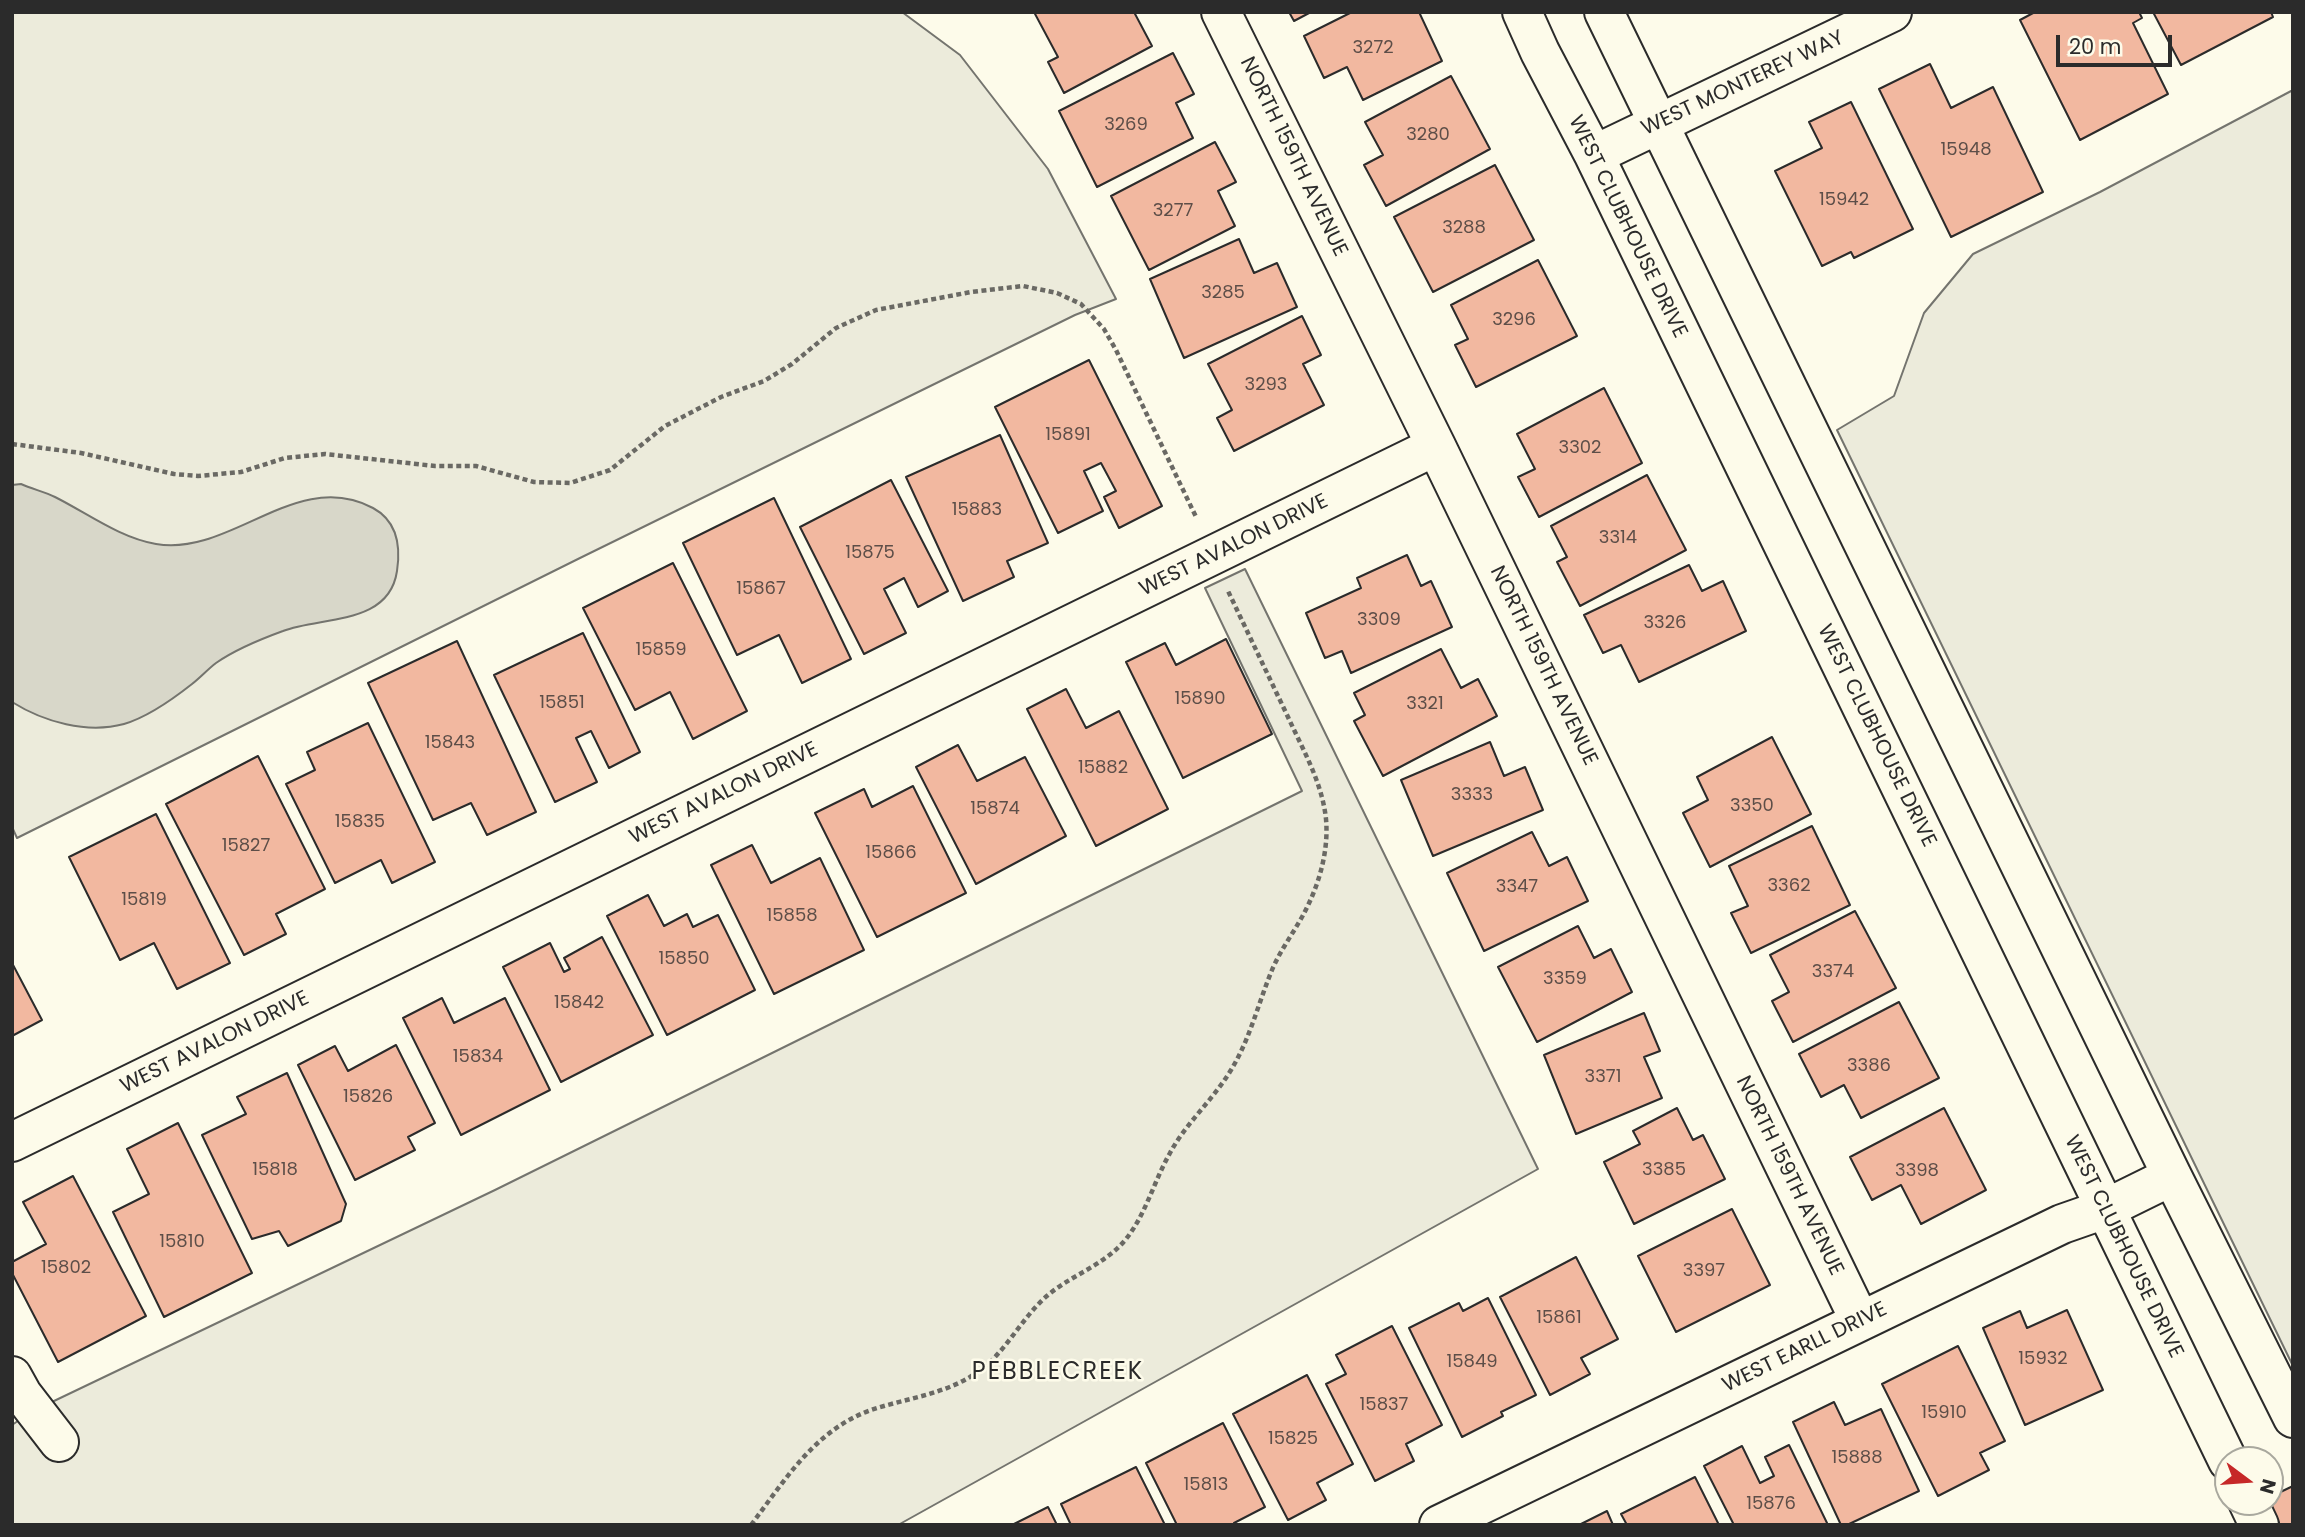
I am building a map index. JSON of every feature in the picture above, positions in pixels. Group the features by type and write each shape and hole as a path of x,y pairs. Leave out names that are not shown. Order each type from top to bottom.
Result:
{"street":[{"name":"NORTH 159TH AVENUE","path":"1222,12 1436,446 1860,1321"},
{"name":"WEST CLUBHOUSE DRIVE","path":"1522,12 2221,1446"},
{"path":"1604,12 2172,1176 2293,1418"},
{"name":"WEST MONTEREY WAY","path":"1594,155 1892,12"},
{"name":"WEST AVALON DRIVE","path":"12,1142 1436,446"},
{"name":"WEST EARLL DRIVE","path":"1439,1525 2062,1224 2105,1209 2172,1176"},
{"path":"12,1376 22,1394 59,1442"}],"shaded area":[{"path":"12,12 902,12 960,55 1048,169 1116,299 1075,315 17,838 12,827"},
{"path":"2293,90 2293,1366 1837,430 1894,396 1924,313 1973,254 2100,192"},
{"path":"21,484 55,497 117,531 156,544 184,545 211,538 291,505 318,498 345,498 373,508 381,513 392,527 397,543 397,571 391,589 381,601 367,610 351,616 298,626 232,653 177,696 142,717 110,727 66,724 38,715 12,702 12,485"},
{"path":"1245,569 1538,1169 898,1525 12,1525 12,1425 31,1412 495,1190 1302,791 1205,588"}],"building":[{"path":"1034,12 1134,12 1152,46 1064,93 1048,62 1058,57"},
{"path":"1289,12 1311,12 1294,21"},
{"path":"1352,12 1419,12 1442,61 1363,100 1347,67 1324,78 1304,36"},
{"path":"2035,12 2139,12 2142,18 2133,23 2168,94 2080,140 2020,20"},
{"path":"2153,12 2271,12 2273,17 2181,65"},
{"path":"1173,53 1194,94 1176,103 1193,138 1097,187 1059,111"},
{"path":"1930,64 1951,108 1993,87 2043,192 1951,237 1879,89"},
{"path":"1451,76 1490,149 1386,206 1364,165 1383,155 1365,122"},
{"path":"1851,102 1913,229 1854,258 1851,252 1822,266 1775,171 1822,148 1809,122"},
{"path":"1215,142 1236,182 1218,191 1235,226 1149,270 1111,196"},
{"path":"1495,165 1534,240 1433,292 1394,217"},
{"path":"1239,239 1254,273 1277,263 1297,307 1184,358 1150,279"},
{"path":"1538,260 1577,336 1476,387 1455,345 1468,339 1451,305"},
{"path":"1302,316 1321,355 1303,364 1324,405 1234,451 1217,418 1232,410 1208,364"},
{"path":"1089,360 1162,506 1119,528 1104,497 1116,491 1101,463 1084,471 1103,511 1058,533 995,407"},
{"path":"1604,388 1642,463 1539,517 1518,477 1535,469 1517,434"},
{"path":"1000,435 1048,543 1007,561 1014,577 963,601 906,477"},
{"path":"1647,475 1686,550 1580,606 1557,562 1567,557 1551,526"},
{"path":"891,480 948,591 918,607 904,578 884,589 906,633 864,654 800,527"},
{"path":"774,498 851,659 802,683 779,635 737,655 683,543"},
{"path":"1407,555 1421,586 1431,581 1452,627 1351,673 1342,651 1325,658 1306,613 1361,588 1357,578"},
{"path":"673,563 747,711 693,739 670,692 635,710 583,608"},
{"path":"1689,565 1702,591 1723,581 1746,631 1639,682 1621,645 1603,653 1584,615"},
{"path":"583,633 640,752 609,768 591,731 576,738 597,782 555,802 494,675"},
{"path":"1226,639 1272,734 1183,778 1126,662 1165,643 1176,665"},
{"path":"457,641 536,812 487,835 471,803 433,820 368,683"},
{"path":"1441,649 1461,688 1478,679 1497,716 1383,776 1354,721 1365,715 1354,693"},
{"path":"1066,689 1086,728 1119,711 1168,809 1096,846 1027,709"},
{"path":"368,723 435,862 392,883 381,860 335,883 286,784 315,770 307,752"},
{"path":"1772,737 1811,814 1710,867 1683,813 1708,800 1697,777"},
{"path":"1490,742 1504,776 1525,767 1543,810 1433,856 1401,780"},
{"path":"958,745 977,781 1025,757 1066,836 976,884 916,767"},
{"path":"258,756 325,889 276,914 286,934 244,955 166,804"},
{"path":"913,786 966,893 877,937 815,813 864,789 872,807"},
{"path":"156,814 230,963 177,989 154,943 120,960 69,857"},
{"path":"1812,826 1850,905 1751,953 1731,913 1748,906 1729,866"},
{"path":"1532,832 1549,866 1567,857 1588,901 1484,951 1447,873"},
{"path":"752,845 771,883 820,858 864,950 774,994 711,865"},
{"path":"648,895 664,926 687,914 693,927 718,915 755,990 667,1035 607,916"},
{"path":"1855,911 1896,988 1793,1042 1772,1001 1789,992 1770,955"},
{"path":"1578,926 1594,958 1611,949 1632,992 1537,1042 1498,967"},
{"path":"602,937 653,1035 561,1082 503,967 550,943 564,972 570,969 564,958"},
{"path":"12,963 42,1020 12,1036"},
{"path":"442,998 454,1023 505,998 550,1090 461,1135 403,1018"},
{"path":"1899,1002 1939,1078 1861,1118 1844,1085 1821,1097 1799,1054"},
{"path":"1644,1013 1660,1051 1644,1057 1662,1098 1576,1134 1544,1055"},
{"path":"396,1045 435,1123 408,1137 415,1150 355,1180 298,1065 335,1046 348,1071"},
{"path":"287,1073 346,1204 341,1221 288,1246 279,1231 252,1239 202,1135 246,1114 237,1097"},
{"path":"1677,1108 1693,1140 1703,1135 1725,1179 1634,1224 1604,1162 1640,1144 1633,1131"},
{"path":"1944,1108 1986,1190 1921,1224 1901,1185 1872,1200 1850,1157"},
{"path":"178,1123 252,1273 164,1317 113,1212 149,1194 127,1149"},
{"path":"73,1176 146,1316 58,1362 12,1273 12,1262 46,1244 23,1202"},
{"path":"1732,1209 1770,1285 1676,1332 1638,1256"},
{"path":"1576,1257 1618,1339 1581,1358 1590,1374 1550,1395 1500,1297"},
{"path":"1488,1298 1536,1395 1501,1412 1503,1416 1462,1437 1409,1328 1459,1303 1463,1311"},
{"path":"2067,1310 2103,1390 2025,1425 1983,1328 2020,1311 2027,1328"},
{"path":"1392,1326 1442,1425 1406,1444 1414,1461 1375,1481 1326,1384 1346,1374 1336,1355"},
{"path":"1958,1346 2005,1441 1980,1453 1989,1470 1938,1496 1882,1384"},
{"path":"1307,1375 1353,1464 1317,1483 1326,1500 1288,1520 1233,1414"},
{"path":"1834,1402 1845,1425 1881,1409 1919,1491 1847,1525 1841,1525 1793,1422"},
{"path":"1223,1423 1265,1507 1234,1523 1235,1525 1177,1525 1146,1463"},
{"path":"1789,1445 1828,1525 1734,1525 1704,1466 1742,1446 1760,1483 1774,1476 1765,1457"},
{"path":"1136,1467 1165,1525 1071,1525 1061,1504"},
{"path":"1695,1477 1719,1525 1627,1525 1621,1514"},
{"path":"2293,1486 2293,1525 2280,1525 2276,1516 2284,1516 2284,1490"},
{"path":"1048,1507 1057,1525 1012,1525"},
{"path":"1607,1511 1613,1525 1579,1525"}],"district":[{"name":"PEBBLECREEK","path":"1058,1373"}]}
